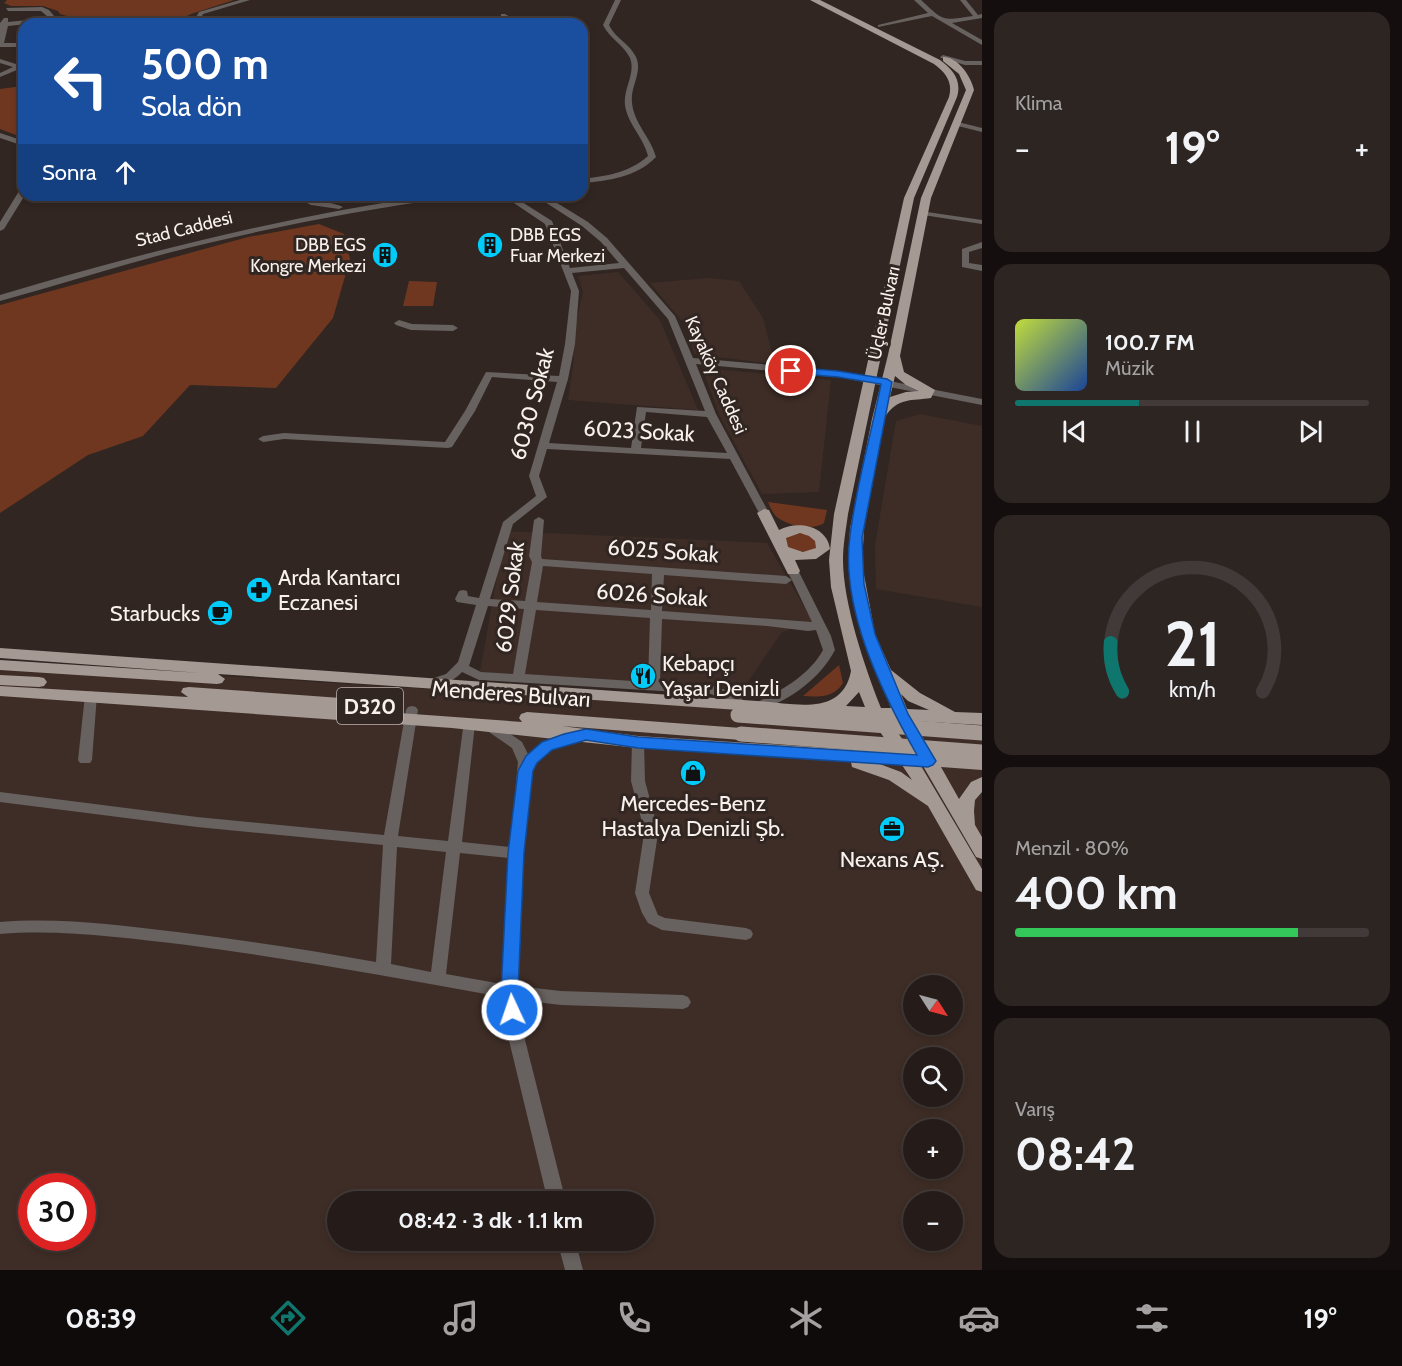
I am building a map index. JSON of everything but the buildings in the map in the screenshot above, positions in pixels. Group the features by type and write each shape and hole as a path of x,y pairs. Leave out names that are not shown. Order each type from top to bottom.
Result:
{"main road":[{"name":"Üçler Bulvarı","path":"814,0 936,62 951,75 955,84 953,97 909,198 841,514 837,537 836,571 859,671 875,712 909,760 982,885"},
{"path":"828,0 943,57 957,67 967,79"},
{"name":"Üçler Bulvarı","path":"967,79 970,90 926,198 894,355 878,418 857,529 855,564 868,634 901,714 982,852"},
{"path":"894,355 894,367 900,375 929,393"},
{"path":"878,418 888,405 901,396 929,393"},
{"path":"764,513 774,521 793,530 810,531 828,527 841,514"},
{"path":"764,513 793,574"},
{"path":"793,530 782,534 779,537 779,544 790,554 822,559 836,571"},
{"path":"793,574 797,562 819,553 824,545 819,536 810,531"},
{"path":"0,653 489,687 746,709 825,709 982,719"},
{"name":"Menderes Bulvarı","path":"0,665 340,687 746,709 982,733"},
{"path":"882,670 900,688 914,697 947,713 965,718"},
{"path":"825,709 845,700 853,693 859,671"},
{"path":"297,675 340,687"},
{"path":"0,680 411,714 469,724 586,734 638,742 974,764"},
{"path":"0,691 271,704"},
{"path":"805,709 822,718 832,730 828,746 821,751 808,754"},
{"name":"Menderes Bulvarı","path":"411,714 741,734 982,752"},
{"path":"965,718 946,718 938,722 931,738 936,747 950,757 974,764"},
{"path":"832,756 895,776 914,788 937,808"},
{"path":"967,826 965,804 972,791 982,783"}],"street":[{"path":"198,18 201,13 247,0"},
{"path":"588,180 628,172 646,164 652,156 647,140 629,110 628,100 635,67 634,59 608,30 607,21 618,0"},
{"path":"917,0 933,14 982,43"},
{"path":"963,0 980,16"},
{"path":"0,4 8,9 42,9 55,18"},
{"path":"8,9 0,45 18,45"},
{"path":"880,26 933,14"},
{"path":"503,15 508,18"},
{"path":"947,22 980,16"},
{"path":"3,25 18,24"},
{"path":"943,57 965,63 982,64"},
{"path":"0,61 18,65"},
{"path":"967,79 970,70 982,64"},
{"path":"0,75 18,67"},
{"path":"957,123 982,130"},
{"path":"0,135 18,142"},
{"path":"0,229 18,200"},
{"path":"311,201 355,208"},
{"name":"Stad Caddesi","path":"0,298 184,245 394,201"},
{"name":"6030 Sokak","path":"465,667 508,522 542,497 534,476 563,379 570,344 575,295 573,284 549,223 515,201"},
{"name":"Kayaköy Caddesi","path":"548,201 585,224 672,318 711,414 764,513"},
{"path":"923,213 982,222"},
{"path":"982,245 965,251 965,265 982,268"},
{"path":"566,271 624,264"},
{"path":"399,323 411,327 453,328"},
{"path":"690,361 870,381 982,402"},
{"path":"263,440 284,436 448,444 470,411 489,374 563,379"},
{"path":"929,393 982,408"},
{"path":"636,450 641,409 711,414"},
{"name":"6023 Sokak","path":"544,446 732,456"},
{"name":"6029 Sokak","path":"518,678 538,562 536,556 539,520"},
{"name":"6025 Sokak","path":"538,562 658,570 793,574"},
{"path":"654,686 658,570"},
{"path":"465,667 479,676 712,690 725,695 746,709 783,694 825,657 829,645 793,574"},
{"name":"6026 Sokak","path":"463,594 461,599 483,602 767,622 808,627 819,625"},
{"path":"431,684 450,677 465,667"},
{"path":"465,667 472,678 489,687"},
{"path":"85,760 91,695"},
{"path":"383,969 390,842 411,714"},
{"path":"438,978 469,724"},
{"path":"486,725 499,731 517,745 523,753 526,771 516,853 509,992 514,1028 553,1191"},
{"path":"526,771 531,760 542,749 564,739 586,734"},
{"path":"638,742 638,781 649,822 648,862 642,893 647,909 653,919 662,924 746,934"},
{"path":"0,797 197,822 516,853"},
{"path":"0,928 26,926 112,930 281,951 509,992 561,998 683,1002"},
{"path":"569,1251 574,1270"}],"shaded area":[{"path":"7,0 234,0 183,18 74,18 43,6 11,6 4,3"},
{"path":"18,87 18,136 0,129 0,89"},
{"path":"319,224 344,234 350,259 333,318 276,388 190,385 143,436 88,455 0,513 0,305 248,237"},
{"path":"618,272 660,320 698,410 568,400 574,359 572,341 583,292 578,276"},
{"path":"708,278 739,281 763,318 775,364 694,354 686,326 650,283"},
{"path":"409,281 437,282 433,306 403,306"},
{"path":"702,368 831,380 819,492 762,494 720,416"},
{"path":"920,414 982,426 982,607 876,589 875,545 896,421"},
{"path":"768,502 827,510 824,523 814,527 801,527 788,523 776,516"},
{"path":"505,531 767,543 813,622 782,632 743,689 480,672"},
{"path":"802,533 816,539 817,549 808,553 787,548 785,538 791,534"},
{"path":"0,662 982,724 982,1270 0,1270"},
{"path":"839,665 843,683 835,692 825,696 803,696"}],"place":[{"name":"DBB EGS Fuar Merkezi","path":"490,245"},
{"name":"DBB EGS Kongre Merkezi","path":"385,255"},
{"name":"Arda Kantarcı Eczanesi","path":"259,590"},
{"name":"Starbucks","path":"220,613"},
{"name":"Kebapçı Yaşar Denizli","path":"643,676"},
{"name":"Mercedes-Benz Hastalya Denizli Şb.","path":"693,773"},
{"name":"Nexans AŞ.","path":"892,829"}],"route":[{"path":"512,1010 509,992 516,853 526,771 531,760 547,746 586,734 638,742 928,761 901,714 868,634 857,584 856,538 882,397 887,382 838,374 791,371"}]}
